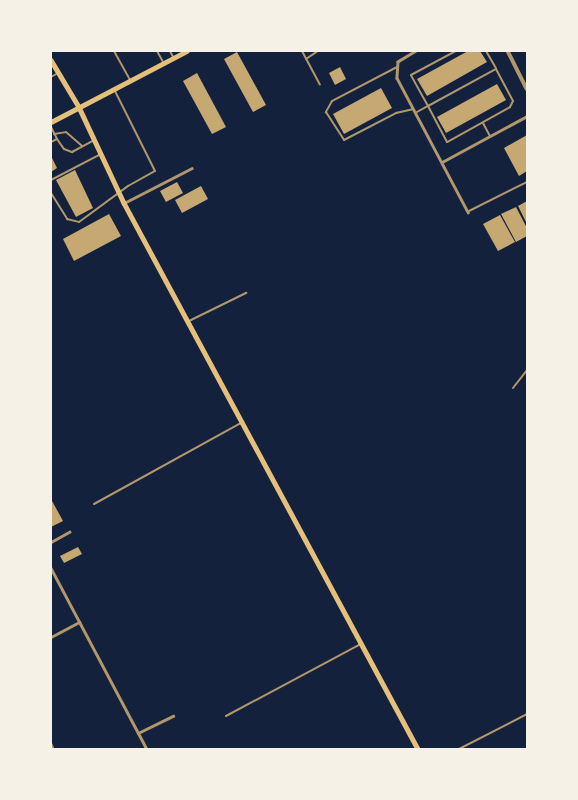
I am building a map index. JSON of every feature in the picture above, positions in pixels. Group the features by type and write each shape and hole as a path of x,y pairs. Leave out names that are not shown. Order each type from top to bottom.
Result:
{"main road":[{"path":"51,122 187,51"},
{"path":"51,60 79,107 124,203 418,749"}],"street":[{"path":"416,51 405,56 397,67 397,78 468,212"},
{"path":"508,51 527,89"},
{"path":"442,162 527,116"},
{"path":"124,203 192,168"},
{"path":"51,542 69,532"},
{"path":"51,568 147,749"},
{"path":"51,637 79,622"},
{"path":"138,733 173,716"},
{"path":"51,744 53,749"}],"lane":[{"path":"114,51 130,81"},
{"path":"157,51 164,63"},
{"path":"170,51 173,58"},
{"path":"302,51 320,85"},
{"path":"306,59 318,51"},
{"path":"456,51 449,52 411,75 447,142 510,107 513,101 486,51"},
{"path":"397,67 332,101 326,112 344,140 396,113 415,111 428,106 496,69"},
{"path":"51,77 58,72"},
{"path":"51,193 67,219 73,223 94,214 119,193 149,175 156,167 114,89"},
{"path":"482,122 490,136"},
{"path":"51,127 64,149 72,152 95,140"},
{"path":"54,134 66,132 82,146"},
{"path":"51,142 57,139"},
{"path":"51,180 102,154"},
{"path":"468,212 527,181"},
{"path":"188,322 246,293"},
{"path":"513,388 527,370"},
{"path":"94,504 242,423"},
{"path":"226,716 361,644"},
{"path":"459,749 527,714"}],"building":[{"path":"468,51 480,51 487,62 427,96 417,79"},
{"path":"237,52 266,105 253,112 224,59"},
{"path":"340,67 346,79 335,85 329,73"},
{"path":"197,73 226,127 212,134 183,81"},
{"path":"497,84 506,100 446,133 437,117"},
{"path":"381,88 392,108 344,134 333,114"},
{"path":"527,135 527,171 519,176 504,148"},
{"path":"51,156 57,168 51,172"},
{"path":"75,170 93,208 76,217 56,180"},
{"path":"177,182 183,193 166,202 160,191"},
{"path":"201,186 208,199 182,213 175,200"},
{"path":"527,201 527,224 518,206"},
{"path":"516,207 527,228 527,236 516,242 501,214"},
{"path":"109,214 121,236 74,261 63,239"},
{"path":"500,215 515,242 498,251 483,224"},
{"path":"51,499 63,521 51,527"},
{"path":"78,547 82,554 64,563 60,556"}]}
